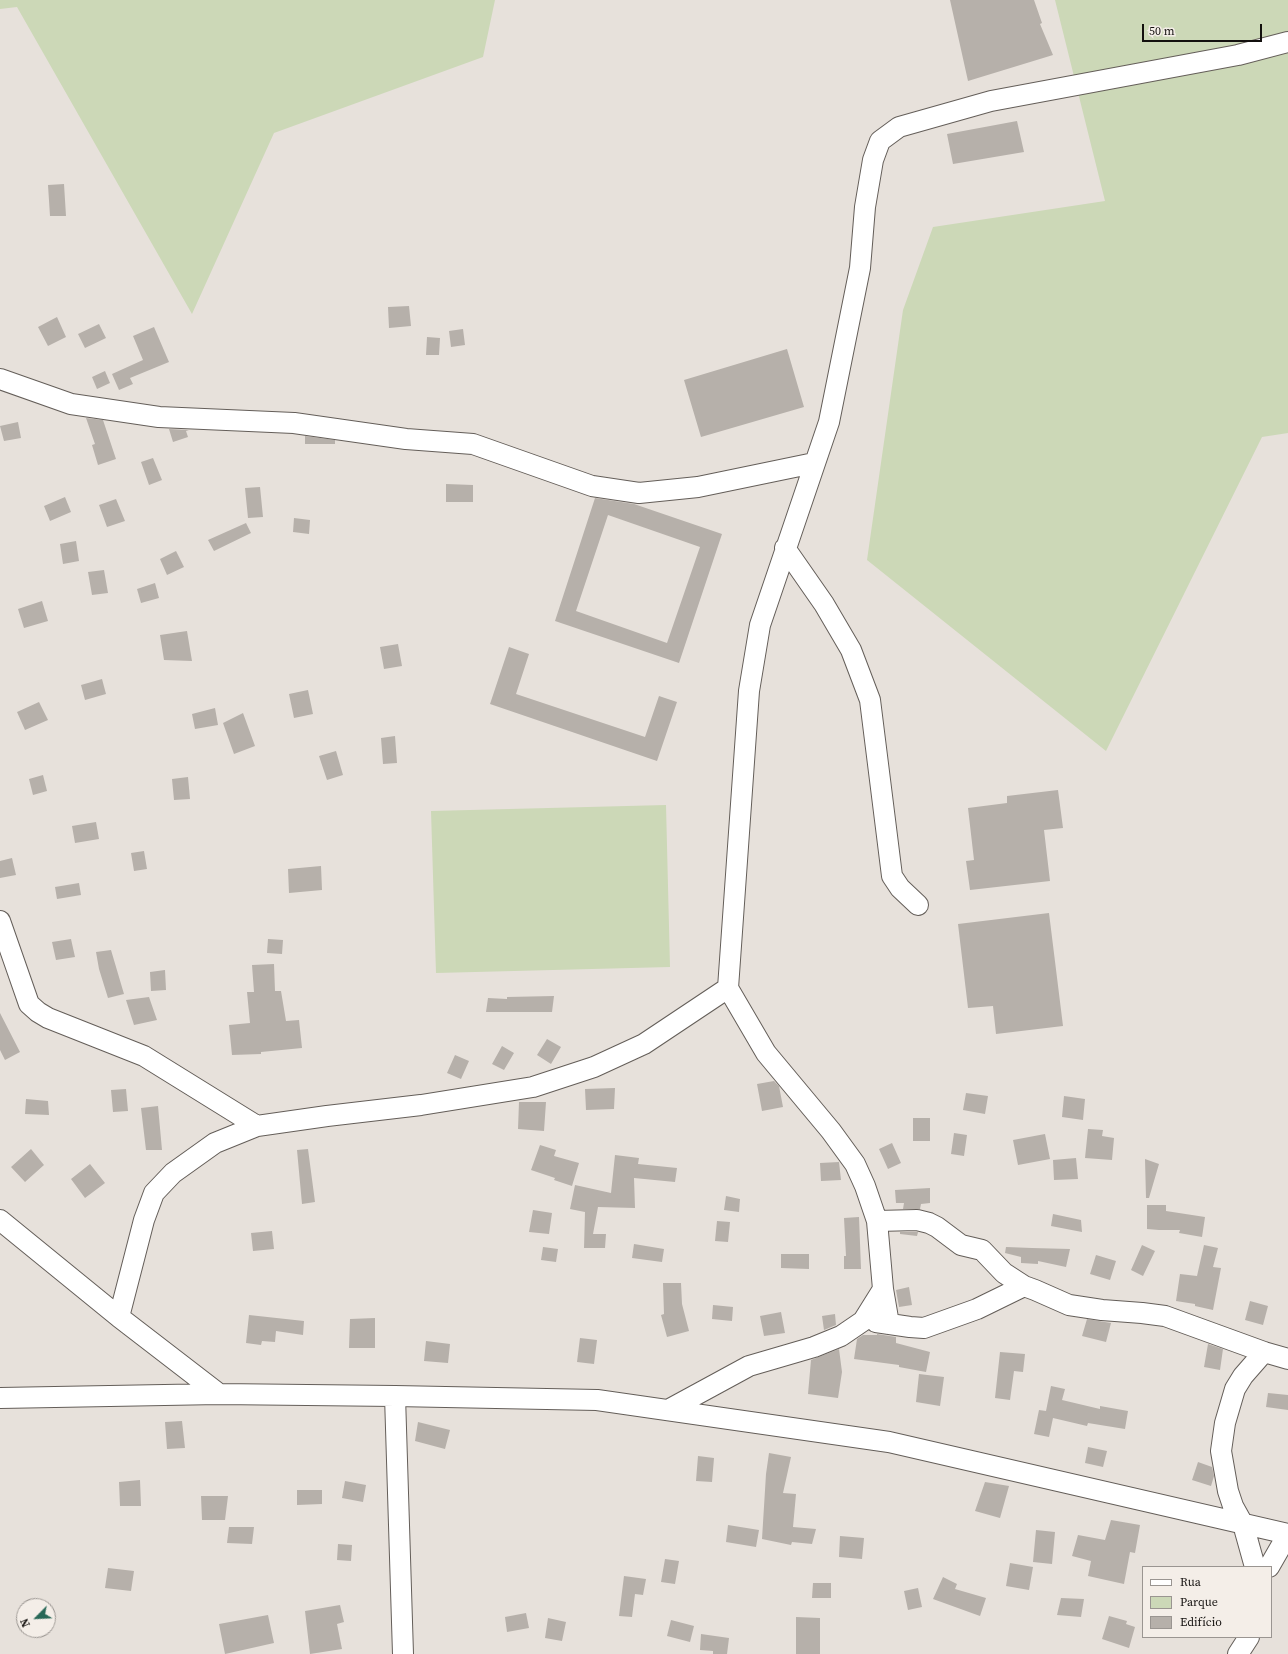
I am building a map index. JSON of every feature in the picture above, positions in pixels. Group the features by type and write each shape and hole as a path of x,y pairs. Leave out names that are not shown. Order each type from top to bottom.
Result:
{"street":[{"path":"889,1324 883,1289 877,1221 865,1186 855,1164 831,1131 766,1053 728,988 749,691 760,625 830,415 860,268 865,207 873,160 880,142 899,127 991,101 1238,56 1288,42"},
{"path":"0,379 70,404 159,417 294,423 406,439 473,444 592,486 639,493 698,487 814,463"},
{"path":"785,548 824,604 852,650 870,700 892,876 900,888 918,905"},
{"path":"0,921 29,1004 38,1012 48,1018 144,1056 257,1126"},
{"path":"119,1317 144,1220 154,1193 173,1173 215,1143 257,1126 421,1105 533,1087 594,1067 644,1044 728,988"},
{"path":"0,1220 119,1317 219,1394"},
{"path":"877,1221 918,1220 929,1224 961,1245 982,1250 1004,1273 1024,1286 1069,1305 1165,1316 1264,1352 1288,1359"},
{"path":"864,1320 924,1328 977,1309 1024,1286"},
{"path":"668,1410 749,1366 814,1347 841,1336 864,1320 883,1289"},
{"path":"1256,1566 1243,1524 1233,1506 1228,1491 1222,1451 1225,1423 1235,1389 1243,1376 1264,1352"},
{"path":"0,1398 219,1394 597,1400 889,1442 1288,1534 1270,1566"},
{"path":"395,1396 403,1654"},
{"path":"1238,1654 1248,1638"}],"green space":[{"path":"0,0 495,0 483,57 274,133 192,314 17,7 0,9"},
{"path":"1055,0 1288,0 1288,433 1262,437 1106,751 867,560 903,310 933,227 1105,201"},
{"path":"666,805 670,967 436,973 431,811"}],"building":[{"path":"950,0 1034,0 1042,23 1040,24 1053,55 968,81"},
{"path":"1017,121 1024,152 953,164 947,134"},
{"path":"64,184 66,216 50,216 48,185"},
{"path":"409,306 411,326 389,328 388,307"},
{"path":"57,317 66,337 48,346 38,327"},
{"path":"99,324 106,338 85,348 78,334"},
{"path":"154,327 169,362 130,378 133,384 119,390 112,374 143,360 133,336"},
{"path":"463,329 465,345 451,347 449,331"},
{"path":"427,337 440,338 439,355 426,355"},
{"path":"787,349 804,407 701,437 684,380"},
{"path":"105,371 110,383 97,389 92,377"},
{"path":"86,418 103,420 116,459 98,465 92,445 95,444"},
{"path":"18,422 21,438 4,441 0,426"},
{"path":"169,429 189,430 186,431 188,437 173,442"},
{"path":"305,436 335,440 335,444 305,444"},
{"path":"153,458 162,480 149,485 141,462"},
{"path":"446,484 473,485 473,502 446,502"},
{"path":"260,487 263,517 248,518 245,488"},
{"path":"65,497 71,512 50,521 44,506"},
{"path":"595,498 634,504 722,534 679,663 555,621","holes":["608,515 700,547 667,643 576,611"]},
{"path":"116,499 125,521 107,527 99,505"},
{"path":"294,518 310,520 309,534 293,532"},
{"path":"246,523 251,533 214,551 208,540"},
{"path":"76,541 79,561 63,564 60,544"},
{"path":"176,551 184,567 167,575 160,559"},
{"path":"104,570 108,593 92,595 88,572"},
{"path":"155,583 159,598 141,603 137,589"},
{"path":"42,601 48,621 24,628 18,609"},
{"path":"187,631 192,661 164,660 160,635"},
{"path":"398,644 402,666 384,669 380,647"},
{"path":"509,647 529,654 516,694 645,737 659,696 677,702 657,761 490,704"},
{"path":"102,679 106,694 85,700 81,685"},
{"path":"308,690 313,714 294,718 289,694"},
{"path":"39,702 48,720 25,730 17,712"},
{"path":"215,708 218,725 195,729 192,714"},
{"path":"243,713 255,746 234,754 223,723"},
{"path":"395,736 397,763 383,764 381,738"},
{"path":"336,751 343,775 327,780 319,756"},
{"path":"43,775 47,791 33,795 29,779"},
{"path":"188,777 190,799 174,800 172,779"},
{"path":"1058,790 1063,828 1044,830 1050,881 970,890 966,861 974,860 968,808 1007,803 1007,796"},
{"path":"96,822 99,839 75,843 72,826"},
{"path":"144,851 147,869 134,871 131,853"},
{"path":"12,858 16,875 0,878 0,861"},
{"path":"321,866 322,890 289,893 288,869"},
{"path":"79,883 81,895 57,899 55,887"},
{"path":"1049,913 1063,1026 996,1034 993,1006 968,1008 958,924"},
{"path":"71,939 75,957 56,960 52,942"},
{"path":"268,939 283,940 282,954 267,953"},
{"path":"111,950 124,994 108,998 99,969 96,952"},
{"path":"274,964 275,991 281,991 286,1021 299,1020 302,1048 261,1052 261,1054 232,1055 229,1025 250,1023 247,992 254,992 252,965"},
{"path":"165,970 166,990 151,991 150,972"},
{"path":"554,996 552,1012 486,1012 488,998 507,999 507,997"},
{"path":"149,997 157,1020 134,1025 126,1000"},
{"path":"0,1013 20,1052 5,1060 0,1050"},
{"path":"547,1039 561,1047 551,1064 537,1055"},
{"path":"502,1046 514,1053 504,1070 492,1064"},
{"path":"455,1055 469,1061 461,1079 447,1073"},
{"path":"774,1081 779,1086 783,1107 762,1111 757,1084"},
{"path":"615,1088 614,1109 586,1110 585,1089"},
{"path":"126,1089 128,1111 113,1112 111,1090"},
{"path":"966,1093 988,1096 985,1114 963,1110"},
{"path":"1064,1096 1085,1099 1083,1120 1062,1117"},
{"path":"26,1099 48,1101 49,1115 25,1114"},
{"path":"519,1102 546,1102 544,1131 518,1129"},
{"path":"158,1106 162,1150 146,1150 141,1108"},
{"path":"913,1118 930,1118 930,1141 913,1141"},
{"path":"1088,1129 1103,1130 1102,1136 1114,1138 1112,1160 1085,1158"},
{"path":"954,1133 967,1135 964,1156 951,1154"},
{"path":"1045,1134 1050,1159 1018,1165 1013,1140"},
{"path":"892,1143 901,1163 888,1169 879,1149"},
{"path":"540,1145 556,1150 554,1156 579,1163 572,1186 554,1180 555,1178 531,1170"},
{"path":"31,1149 44,1165 25,1182 11,1167"},
{"path":"308,1149 315,1202 302,1204 297,1150"},
{"path":"615,1155 639,1158 638,1164 677,1168 675,1182 634,1178 635,1208 598,1207 593,1234 606,1234 605,1248 584,1248 585,1212 570,1209 575,1185 611,1193"},
{"path":"1076,1158 1078,1179 1054,1180 1053,1160"},
{"path":"1145,1159 1159,1164 1149,1198 1146,1198"},
{"path":"839,1162 841,1180 821,1181 820,1163"},
{"path":"90,1164 105,1183 85,1198 71,1179"},
{"path":"930,1188 930,1203 921,1204 920,1209 903,1209 904,1203 896,1203 895,1190"},
{"path":"726,1196 740,1199 739,1212 724,1210"},
{"path":"1147,1205 1166,1205 1166,1211 1205,1217 1202,1237 1179,1233 1180,1230 1147,1229"},
{"path":"533,1210 552,1213 549,1234 529,1232"},
{"path":"1053,1214 1081,1220 1082,1232 1051,1226"},
{"path":"859,1217 861,1269 844,1269 844,1256 846,1256 844,1218"},
{"path":"717,1221 730,1222 728,1242 715,1241"},
{"path":"272,1231 274,1249 253,1251 251,1233"},
{"path":"900,1232 918,1232 917,1236 900,1234"},
{"path":"634,1244 664,1249 662,1262 632,1258"},
{"path":"1142,1245 1155,1251 1143,1276 1131,1270"},
{"path":"1204,1245 1218,1248 1213,1267 1221,1268 1213,1310 1195,1306 1195,1304 1176,1301 1180,1274 1197,1276"},
{"path":"543,1247 558,1249 556,1262 541,1260"},
{"path":"1006,1247 1070,1249 1066,1267 1038,1261 1038,1264 1021,1263 1021,1257 1005,1253"},
{"path":"781,1254 809,1254 809,1269 781,1268"},
{"path":"1096,1255 1116,1261 1110,1280 1090,1274"},
{"path":"663,1283 681,1283 682,1304 689,1331 667,1337 661,1315 664,1314"},
{"path":"909,1287 912,1305 899,1307 896,1290"},
{"path":"1250,1301 1268,1306 1263,1325 1245,1320"},
{"path":"713,1305 733,1307 732,1321 712,1319"},
{"path":"781,1312 785,1333 764,1336 760,1316"},
{"path":"835,1314 836,1325 824,1330 822,1316"},
{"path":"249,1315 304,1321 303,1335 276,1331 275,1342 262,1341 261,1345 246,1343"},
{"path":"375,1318 375,1348 349,1348 350,1319"},
{"path":"1087,1319 1111,1323 1106,1342 1082,1336"},
{"path":"877,1334 896,1337 896,1343 930,1352 926,1372 899,1367 899,1365 854,1359 857,1339 863,1335"},
{"path":"580,1338 597,1340 594,1364 577,1362"},
{"path":"426,1341 450,1344 448,1363 424,1361"},
{"path":"1208,1344 1223,1349 1220,1370 1204,1367"},
{"path":"839,1349 842,1372 838,1398 808,1394 811,1360"},
{"path":"1000,1352 1025,1354 1023,1372 1014,1371 1010,1400 995,1398"},
{"path":"919,1374 944,1377 940,1406 916,1402"},
{"path":"1051,1386 1065,1389 1062,1400 1100,1409 1100,1406 1128,1411 1125,1429 1088,1423 1087,1426 1053,1418 1049,1437 1034,1434 1039,1410 1046,1411"},
{"path":"1268,1393 1288,1395 1288,1410 1266,1407"},
{"path":"182,1421 185,1448 167,1449 165,1422"},
{"path":"418,1422 450,1430 445,1449 415,1441"},
{"path":"1088,1447 1107,1451 1103,1467 1085,1463"},
{"path":"769,1453 791,1457 783,1493 796,1494 793,1527 816,1529 812,1544 792,1542 791,1545 762,1539 766,1474"},
{"path":"698,1456 714,1458 712,1482 696,1481"},
{"path":"1198,1462 1212,1467 1214,1476 1211,1486 1192,1480"},
{"path":"140,1480 141,1506 120,1506 119,1482"},
{"path":"345,1481 366,1485 363,1502 342,1498"},
{"path":"985,1482 1009,1486 1000,1518 975,1511"},
{"path":"297,1490 322,1490 322,1504 297,1505"},
{"path":"201,1496 228,1496 225,1520 202,1520"},
{"path":"1111,1520 1140,1525 1135,1553 1130,1552 1124,1584 1088,1576 1091,1561 1072,1556 1078,1535 1105,1540"},
{"path":"728,1525 759,1530 756,1547 726,1542"},
{"path":"229,1527 254,1527 252,1544 227,1543"},
{"path":"1036,1530 1055,1532 1052,1564 1033,1562"},
{"path":"840,1536 864,1538 862,1559 839,1557"},
{"path":"338,1544 352,1545 351,1561 337,1560"},
{"path":"665,1559 679,1561 675,1584 661,1582"},
{"path":"1010,1563 1033,1567 1029,1590 1006,1586"},
{"path":"108,1568 134,1571 131,1591 105,1588"},
{"path":"624,1576 646,1579 643,1595 635,1594 632,1617 619,1616"},
{"path":"943,1577 957,1584 955,1589 986,1598 980,1616 933,1599"},
{"path":"813,1583 831,1583 831,1598 812,1598"},
{"path":"918,1588 922,1607 908,1610 904,1591"},
{"path":"1061,1598 1084,1599 1081,1617 1057,1615"},
{"path":"340,1605 344,1622 337,1624 342,1649 310,1654 305,1611"},
{"path":"526,1613 529,1628 507,1632 505,1617"},
{"path":"268,1615 274,1643 225,1654 219,1624"},
{"path":"1109,1616 1127,1621 1126,1624 1135,1627 1129,1648 1102,1639"},
{"path":"796,1617 820,1618 820,1654 796,1654"},
{"path":"548,1618 566,1622 562,1641 545,1638"},
{"path":"671,1620 694,1626 690,1642 667,1636"},
{"path":"701,1634 729,1638 727,1654 713,1654 713,1651 700,1650"}]}
